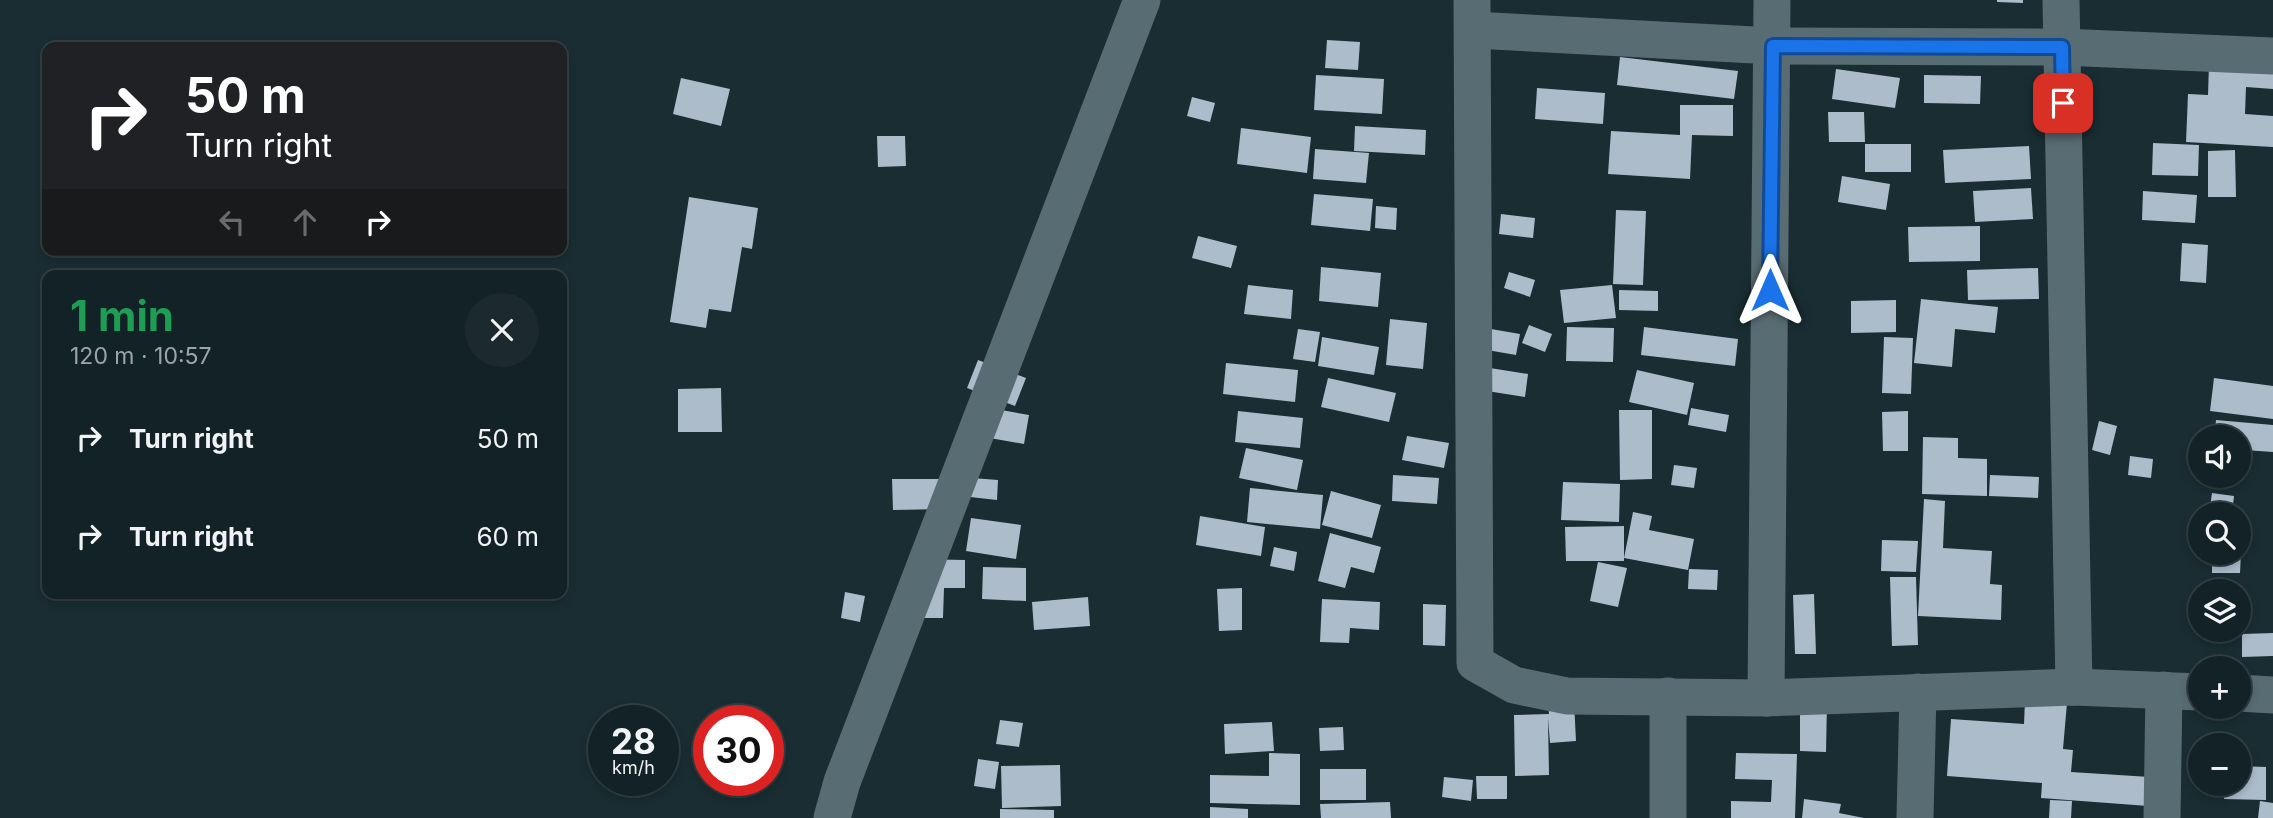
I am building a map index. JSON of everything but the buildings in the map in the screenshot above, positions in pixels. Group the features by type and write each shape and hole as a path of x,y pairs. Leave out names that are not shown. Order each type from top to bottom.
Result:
{"street":[{"path":"832,818 842,782 1142,0"},
{"path":"1766,698 1772,0"},
{"path":"2061,0 2074,687"},
{"path":"2188,692 2074,687 1766,698 1567,696 1514,685 1475,663 1473,15 1773,46 2062,47 2273,56"},
{"path":"2162,818 2164,691"},
{"path":"1915,818 1918,692"},
{"path":"2251,694 2273,695"},
{"path":"1668,696 1668,818"}],"route":[{"path":"1770,290 1773,46 2062,47 2063,103"}]}
